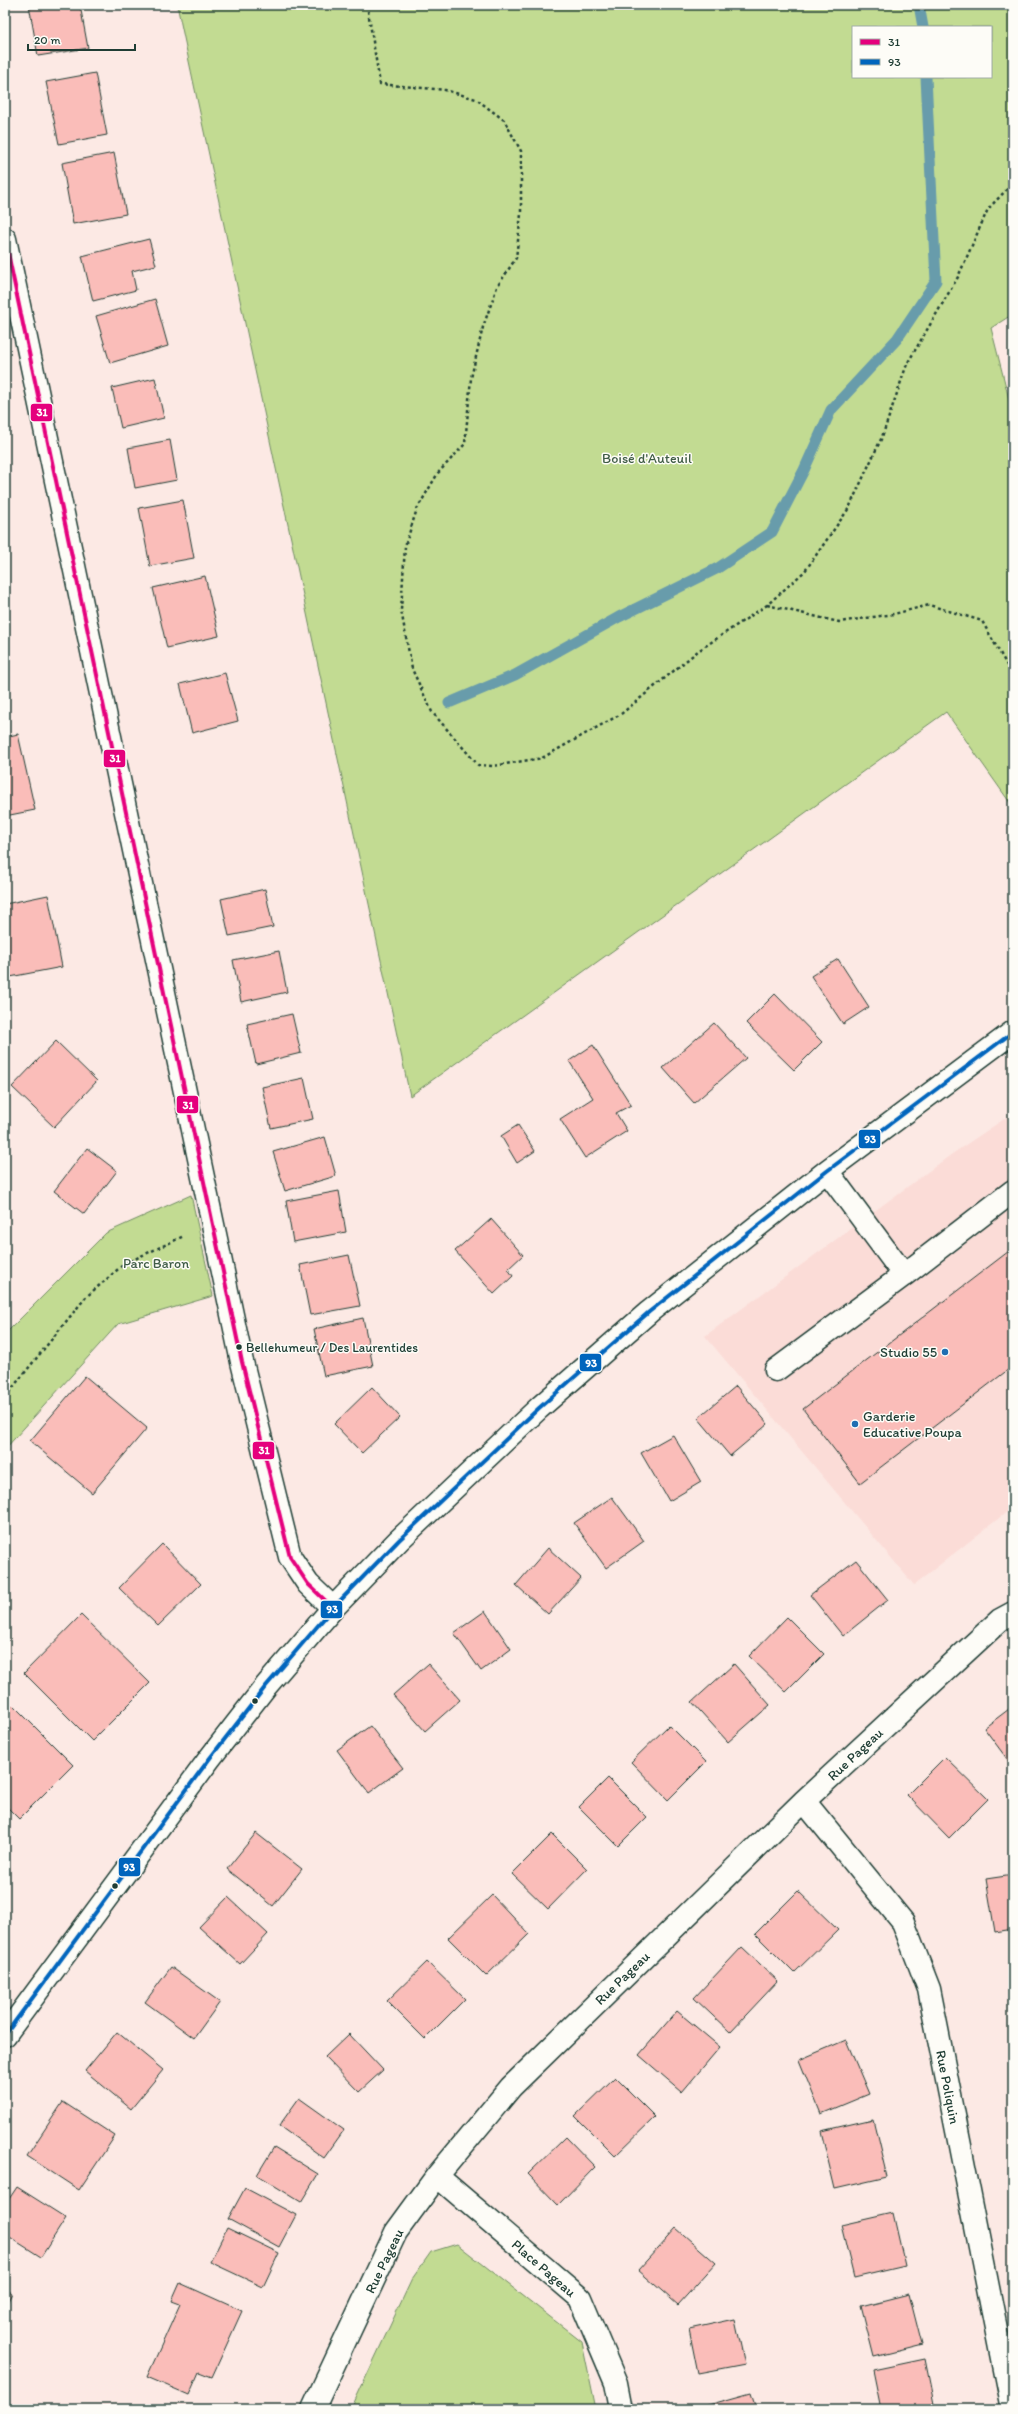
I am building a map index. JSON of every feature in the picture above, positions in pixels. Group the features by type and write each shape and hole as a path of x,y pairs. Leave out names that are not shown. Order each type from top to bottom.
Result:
{"street":[{"path":"5,239 242,1362 290,1557 310,1587 332,1608"},
{"path":"5,2035 210,1758 266,1686 332,1608 399,1540 496,1447 613,1342 694,1275 827,1170 1013,1032"},
{"path":"827,1170 904,1275"},
{"path":"776,1370 904,1275 1013,1191"},
{"name":"Rue Pageau","path":"313,2409 396,2232 437,2176 511,2087 804,1801 1000,1620 1013,1613"},
{"name":"Rue Poliquin","path":"804,1801 903,1922 929,1989 1012,2409"},
{"name":"Place Pageau","path":"437,2176 580,2298 616,2383 621,2409"}],"path":[{"path":"367,5 380,84 446,90 476,99 504,120 520,151 521,214 516,258 497,287 483,327 470,378 465,444 438,473 417,509 405,546 401,610 412,669 432,712 478,765 493,766 542,758 621,714 698,651 767,605 805,571 849,508 882,437 907,364 958,277 988,209 1013,183"},
{"path":"767,605 839,622 894,614 929,605 982,621 1013,676"},
{"path":"5,1397 86,1297 124,1264 212,1222"}],"shaded area":[{"path":"1013,1113 1013,1507 914,1585 705,1336 952,1154"}],"green space":[{"name":"Boisé d'Auteuil","path":"177,5 1013,5 1013,314 991,328 1013,415 1013,807 946,712 410,1096"},
{"name":"Parc Baron","path":"191,1195 213,1296 118,1324 5,1449 5,1334 106,1233"},
{"path":"457,2244 582,2342 596,2409 351,2409 412,2279 431,2252"}],"building":[{"path":"29,5 80,5 88,48 38,56"},
{"path":"95,73 107,135 59,144 46,82"},
{"path":"114,153 126,214 73,224 62,163"},
{"path":"149,239 156,265 132,271 136,290 93,301 82,256"},
{"path":"155,299 168,346 110,363 96,316"},
{"path":"155,378 164,418 121,428 112,388"},
{"path":"170,440 177,480 135,488 128,448"},
{"path":"183,500 194,558 150,566 139,508"},
{"path":"205,576 219,636 167,648 153,588"},
{"path":"225,673 238,721 192,733 180,684"},
{"path":"18,734 35,810 5,816 5,737"},
{"path":"265,889 273,927 229,936 221,899"},
{"path":"48,895 62,967 10,977 5,952 5,904"},
{"path":"279,951 287,992 241,1002 233,960"},
{"path":"838,959 869,1007 843,1024 811,976"},
{"path":"775,994 822,1042 794,1070 746,1023"},
{"path":"292,1014 301,1053 256,1064 247,1024"},
{"path":"714,1023 746,1058 694,1103 663,1068"},
{"path":"56,1041 97,1081 54,1127 12,1087"},
{"path":"593,1045 631,1105 616,1113 627,1131 585,1158 560,1119 593,1098 569,1061"},
{"path":"304,1078 313,1119 271,1128 262,1087"},
{"path":"518,1125 535,1151 517,1163 501,1136"},
{"path":"325,1137 336,1176 285,1191 273,1152"},
{"path":"87,1148 117,1171 84,1214 54,1191"},
{"path":"339,1191 346,1232 293,1242 286,1201"},
{"path":"491,1219 523,1255 508,1269 513,1276 494,1294 455,1251"},
{"path":"1013,1248 1013,1366 860,1483 803,1409"},
{"path":"349,1255 360,1306 310,1315 300,1265"},
{"path":"363,1318 373,1366 324,1376 314,1329"},
{"path":"85,1376 147,1428 92,1493 30,1441"},
{"path":"736,1386 768,1424 730,1456 698,1418"},
{"path":"372,1387 400,1417 362,1453 334,1424"},
{"path":"673,1435 701,1482 669,1501 641,1453"},
{"path":"612,1497 644,1541 606,1568 574,1523"},
{"path":"162,1544 201,1584 158,1626 119,1588"},
{"path":"548,1548 581,1578 548,1614 516,1585"},
{"path":"856,1560 888,1600 843,1636 810,1595"},
{"path":"485,1611 511,1649 481,1671 454,1633"},
{"path":"81,1615 150,1683 92,1741 24,1673"},
{"path":"787,1617 824,1654 786,1692 749,1656"},
{"path":"428,1664 460,1700 425,1731 393,1695"},
{"path":"734,1664 770,1705 728,1742 692,1702"},
{"path":"13,1705 73,1765 19,1819 5,1805 5,1713"},
{"path":"1013,1706 1013,1767 984,1728"},
{"path":"669,1725 706,1762 668,1800 631,1762"},
{"path":"370,1726 403,1768 369,1793 337,1750"},
{"path":"945,1757 988,1799 949,1838 907,1795"},
{"path":"608,1778 647,1817 618,1846 579,1807"},
{"path":"256,1833 302,1869 273,1906 227,1869"},
{"path":"552,1834 587,1869 548,1909 512,1874"},
{"path":"1013,1875 1013,1929 995,1932 986,1879"},
{"path":"798,1891 838,1930 794,1973 755,1934"},
{"path":"492,1895 529,1934 486,1976 448,1938"},
{"path":"228,1897 268,1934 240,1964 199,1927"},
{"path":"742,1947 778,1981 730,2032 694,1998"},
{"path":"1013,1961 1013,1985 1009,1962"},
{"path":"427,1962 465,1999 425,2039 387,2001"},
{"path":"171,1967 220,2002 194,2038 145,2002"},
{"path":"677,2011 720,2047 682,2092 639,2055"},
{"path":"117,2032 163,2070 131,2109 85,2071"},
{"path":"349,2034 383,2070 359,2092 325,2057"},
{"path":"846,2040 869,2094 821,2114 799,2060"},
{"path":"615,2077 655,2117 615,2156 575,2116"},
{"path":"299,2098 344,2130 324,2158 279,2126"},
{"path":"63,2102 115,2136 79,2190 27,2156"},
{"path":"873,2119 887,2177 835,2189 821,2131"},
{"path":"566,2137 595,2167 558,2205 528,2174"},
{"path":"274,2147 318,2174 301,2202 257,2175"},
{"path":"17,2187 66,2218 41,2257 5,2234 5,2205"},
{"path":"245,2188 296,2215 279,2247 228,2219"},
{"path":"893,2213 905,2266 854,2278 841,2225"},
{"path":"227,2228 279,2253 263,2287 210,2262"},
{"path":"676,2228 716,2263 678,2305 638,2270"},
{"path":"180,2283 242,2311 212,2377 199,2372 189,2395 147,2377 180,2304 172,2301"},
{"path":"5,2289 12,2293 5,2307"},
{"path":"909,2294 922,2345 874,2357 861,2306"},
{"path":"735,2319 745,2365 698,2374 689,2329"},
{"path":"925,2359 935,2409 881,2409 873,2370"},
{"path":"751,2393 756,2409 701,2409 701,2407"}],"waterway":[{"path":"919,5 923,26"},
{"path":"449,703 515,675 619,617 718,568 772,532 804,470 831,410 897,339 936,281 926,78"}],"transit line":[{"name":"31","path":"5,239 242,1362 290,1557 308,1584 333,1608"},
{"name":"93","path":"5,2035 210,1758 266,1686 333,1608 399,1540 539,1408 649,1312 827,1171 1013,1032"}],"place":[{"name":"Bellehumeur / Des Laurentides","path":"239,1347"},
{"name":"Studio 55","path":"945,1352"},
{"name":"Garderie Educative Poupa","path":"855,1424"}]}
